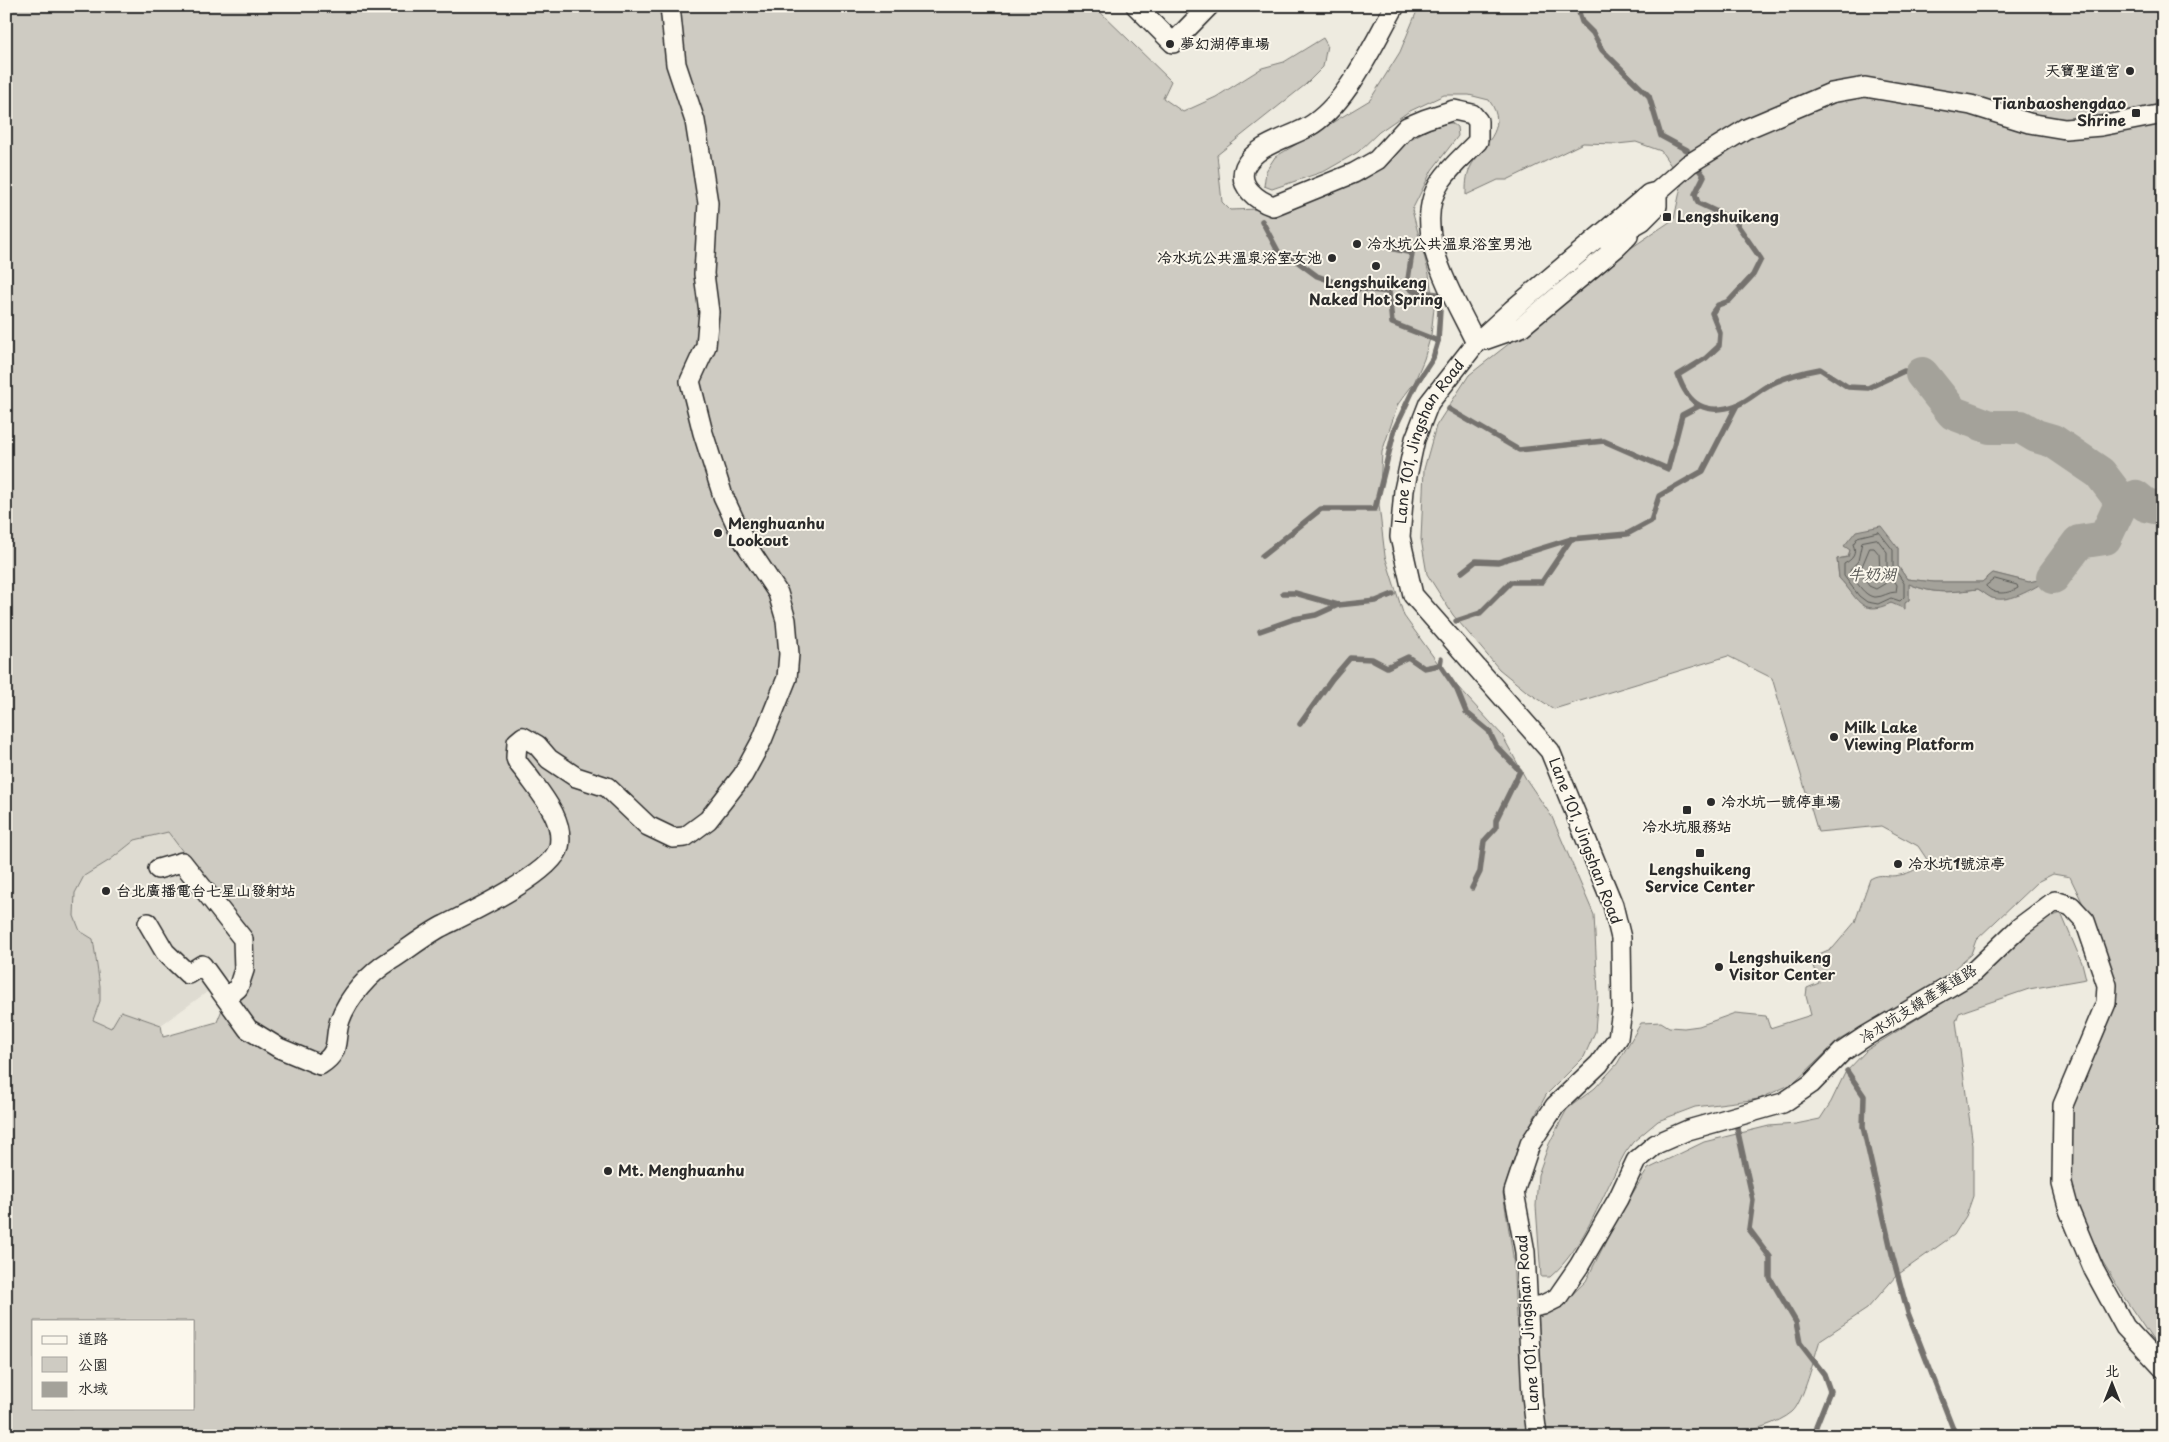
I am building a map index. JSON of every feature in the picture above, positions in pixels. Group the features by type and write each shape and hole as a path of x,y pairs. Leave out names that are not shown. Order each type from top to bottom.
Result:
{"street":[{"path":"148,923 165,952 188,974 202,965 248,1029 261,1038 320,1065 331,1058 337,1044 339,1021 358,989 370,978 388,962 443,926 468,915 530,878 548,864 559,849 559,834 555,814 516,759 517,742 523,737 537,745 549,759 576,777 607,787 648,826 673,838 685,836 708,820 743,775 773,715 787,678 789,654 786,620 778,593 745,542 723,496 703,433 690,381 706,346 709,312 704,274 708,204 695,121 676,64 670,6"},
{"path":"1136,6 1173,43 1209,6"},
{"path":"1395,6 1336,103 1310,126 1256,152 1244,168 1244,180 1247,188 1260,201 1273,206 1354,173 1377,160 1407,128 1454,110 1472,114 1478,121 1478,141 1441,181 1431,202 1429,233 1441,268 1476,343"},
{"path":"1476,343 1512,310 1649,194 1657,192 1689,164 1746,129 1831,93 1865,87 1971,105 2029,122 2065,129 2101,126 2163,114"},
{"path":"1476,343 1521,327 1617,247 1657,206 1657,192"},
{"path":"1617,247 1626,244 1661,210 1657,192"},
{"path":"1476,343 1518,314 1611,237 1642,221"},
{"name":"Lane 101, Jingshan Road","path":"1476,343 1429,403 1415,438 1404,490 1400,537 1413,595 1550,750 1613,905 1621,938 1622,1011 1618,1038 1599,1064 1555,1106 1530,1144 1514,1192 1525,1252 1532,1396 1537,1436"},
{"path":"158,869 182,862 243,939 244,970 238,988 226,998"},
{"name":"冷水坑支線產業道路","path":"1529,1308 1557,1298 1580,1266 1618,1199 1636,1161 1656,1144 1688,1130 1783,1103 1811,1084 1842,1052 1971,974 2020,927 2055,901 2071,906 2085,921 2107,985 2106,1003 2063,1105 2062,1184 2069,1210 2094,1270 2125,1327 2163,1368"}],"shaded area":[{"path":"168,832 253,945 252,970 238,970 161,1025 121,1011 112,1028 93,1021 100,1001 100,986 93,939 80,931 74,916 75,893 84,876 110,860 135,840"}],"green space":[{"path":"6,6 1094,6 1171,81 1163,98 1183,112 1216,97 1262,68 1284,62 1323,38 1327,45 1323,67 1305,85 1217,155 1222,202 1230,210 1258,209 1328,194 1362,181 1388,164 1407,141 1429,129 1447,123 1452,123 1457,127 1458,136 1432,170 1412,210 1429,274 1434,308 1431,335 1424,359 1414,383 1398,404 1382,452 1379,505 1385,556 1404,616 1445,673 1502,735 1526,779 1552,817 1594,915 1598,993 1595,1032 1584,1057 1546,1095 1518,1148 1503,1193 1513,1256 1516,1318 1556,1310 1586,1281 1620,1213 1648,1169 1704,1142 1769,1126 1796,1124 1820,1119 1831,1102 1845,1073 1867,1050 1928,1012 1978,977 2037,922 2061,913 2082,963 2086,979 2029,989 1959,1013 1956,1021 1973,1145 1973,1196 1966,1216 1954,1235 1896,1276 1867,1309 1820,1340 1804,1389 1792,1412 1772,1423 1734,1436 6,1436","holes":["168,832 253,945 252,970 238,970 217,1022 163,1037 161,1025 121,1011 111,1028 93,1020 100,1001 100,986 93,939 80,931 74,916 75,893 84,876 110,860 135,840"]},
{"path":"1419,6 2163,6 2163,1355 2125,1299 2092,1244 2072,1195 2072,1097 2109,967 2070,877 2053,874 2037,882 1976,940 1971,954 1946,976 1906,1003 1839,1040 1794,1083 1759,1099 1695,1107 1658,1121 1633,1142 1625,1153 1592,1219 1573,1251 1550,1277 1541,1277 1536,1206 1538,1175 1549,1144 1567,1109 1595,1088 1617,1064 1641,1023 1661,1022 1669,1027 1684,1028 1699,1026 1735,1013 1766,1016 1770,1028 1811,1015 1806,996 1807,988 1819,983 1810,958 1833,948 1855,922 1870,879 1881,875 1895,876 1908,873 1928,861 1918,846 1881,826 1818,832 1772,678 1728,656 1554,709 1526,691 1499,669 1453,615 1427,574 1421,539 1424,469 1436,426 1469,375 1631,248 1674,219 1682,182 1661,151 1636,142 1617,144 1583,143 1507,180 1498,180 1466,195 1467,178 1470,168 1492,137 1496,129 1497,120 1489,100 1469,95 1444,95 1408,112 1379,132 1358,152 1325,171 1272,189 1264,186 1266,171 1275,157 1370,100 1400,52","holes":["1898,548 1898,566 1907,579 1934,582 1982,582 1993,573 2029,582 2050,578 1992,598 1978,589 1951,592 1935,591 1909,584 1909,600 1905,603 1866,607 1839,578 1837,559 1848,557 1850,550"]}],"water":[{"name":"牛奶湖","path":"1881,526 1898,548 1898,566 1907,579 1934,582 1982,582 1993,573 2029,582 2053,577 2024,593 2008,599 1992,598 1978,589 1951,592 1935,591 1909,584 1909,600 1905,603 1905,609 1891,603 1872,608 1860,603 1839,578 1837,559 1848,557 1850,550 1844,546 1856,531"}],"waterway":[{"path":"1577,6 1582,22 1593,33 1602,50 1649,96 1661,136 1687,150"},
{"path":"1700,171 1704,176 1695,194 1698,203 1734,220 1761,259 1753,275 1729,301 1718,305 1712,313 1720,333 1719,346 1706,358 1678,375 1687,394 1693,401 1707,408 1726,408 1741,403 1775,382 1820,369 1848,387 1868,388 1904,371 1922,374"},
{"path":"1262,221 1279,253 1294,259 1317,276 1351,288 1389,292 1392,323 1438,341"},
{"path":"1262,556 1321,509 1375,509 1395,428 1416,384 1433,358 1438,341 1440,310 1437,294 1413,291 1407,286 1412,253 1390,248"},
{"path":"1922,374 1953,413 1990,427 2021,427 2036,436 2053,441 2100,473 2122,502"},
{"path":"1462,572 1476,561 1498,562 1571,539 1627,534 1651,521 1659,496 1703,471 1737,405"},
{"path":"1449,409 1519,450 1604,441 1668,469 1682,415 1699,406"},
{"path":"2053,577 2079,542 2105,538 2122,502 2136,497 2146,505 2163,509"},
{"path":"1456,621 1480,613 1511,582 1542,582 1571,539"},
{"path":"1283,593 1295,593 1338,605"},
{"path":"1260,631 1294,619 1316,615 1338,605 1376,601 1393,594"},
{"path":"1300,724 1332,679 1350,658 1372,659 1387,667 1408,657 1424,668 1440,665"},
{"path":"1441,659 1440,665 1457,690 1466,712 1489,731 1496,746 1520,771 1496,820 1496,828 1484,841 1480,872 1472,888"},
{"path":"1847,1071 1864,1096 1863,1127 1892,1254 1908,1313 1956,1436"},
{"path":"1737,1128 1753,1200 1749,1229 1770,1257 1770,1278 1796,1322 1800,1343 1824,1374 1830,1391 1816,1426 1816,1436"}],"place":[{"name":"夢幻湖停車場","path":"1170,44"},
{"name":"天寶聖道宮","path":"2130,71"},
{"name":"Tianbaoshengdao Shrine","path":"2136,113"},
{"name":"Lengshuikeng","path":"1667,217"},
{"name":"冷水坑公共溫泉浴室男池","path":"1357,244"},
{"name":"冷水坑公共溫泉浴室女池","path":"1332,258"},
{"name":"Lengshuikeng Naked Hot Spring","path":"1376,266"},
{"name":"Menghuanhu Lookout","path":"718,533"},
{"name":"Milk Lake Viewing Platform","path":"1834,737"},
{"name":"冷水坑一號停車場","path":"1711,802"},
{"name":"冷水坑服務站","path":"1687,810"},
{"name":"Lengshuikeng Service Center","path":"1700,853"},
{"name":"冷水坑1號涼亭","path":"1898,864"},
{"name":"台北廣播電台七星山發射站","path":"106,891"},
{"name":"Lengshuikeng Visitor Center","path":"1719,967"},
{"name":"Mt. Menghuanhu","path":"608,1171"}]}
